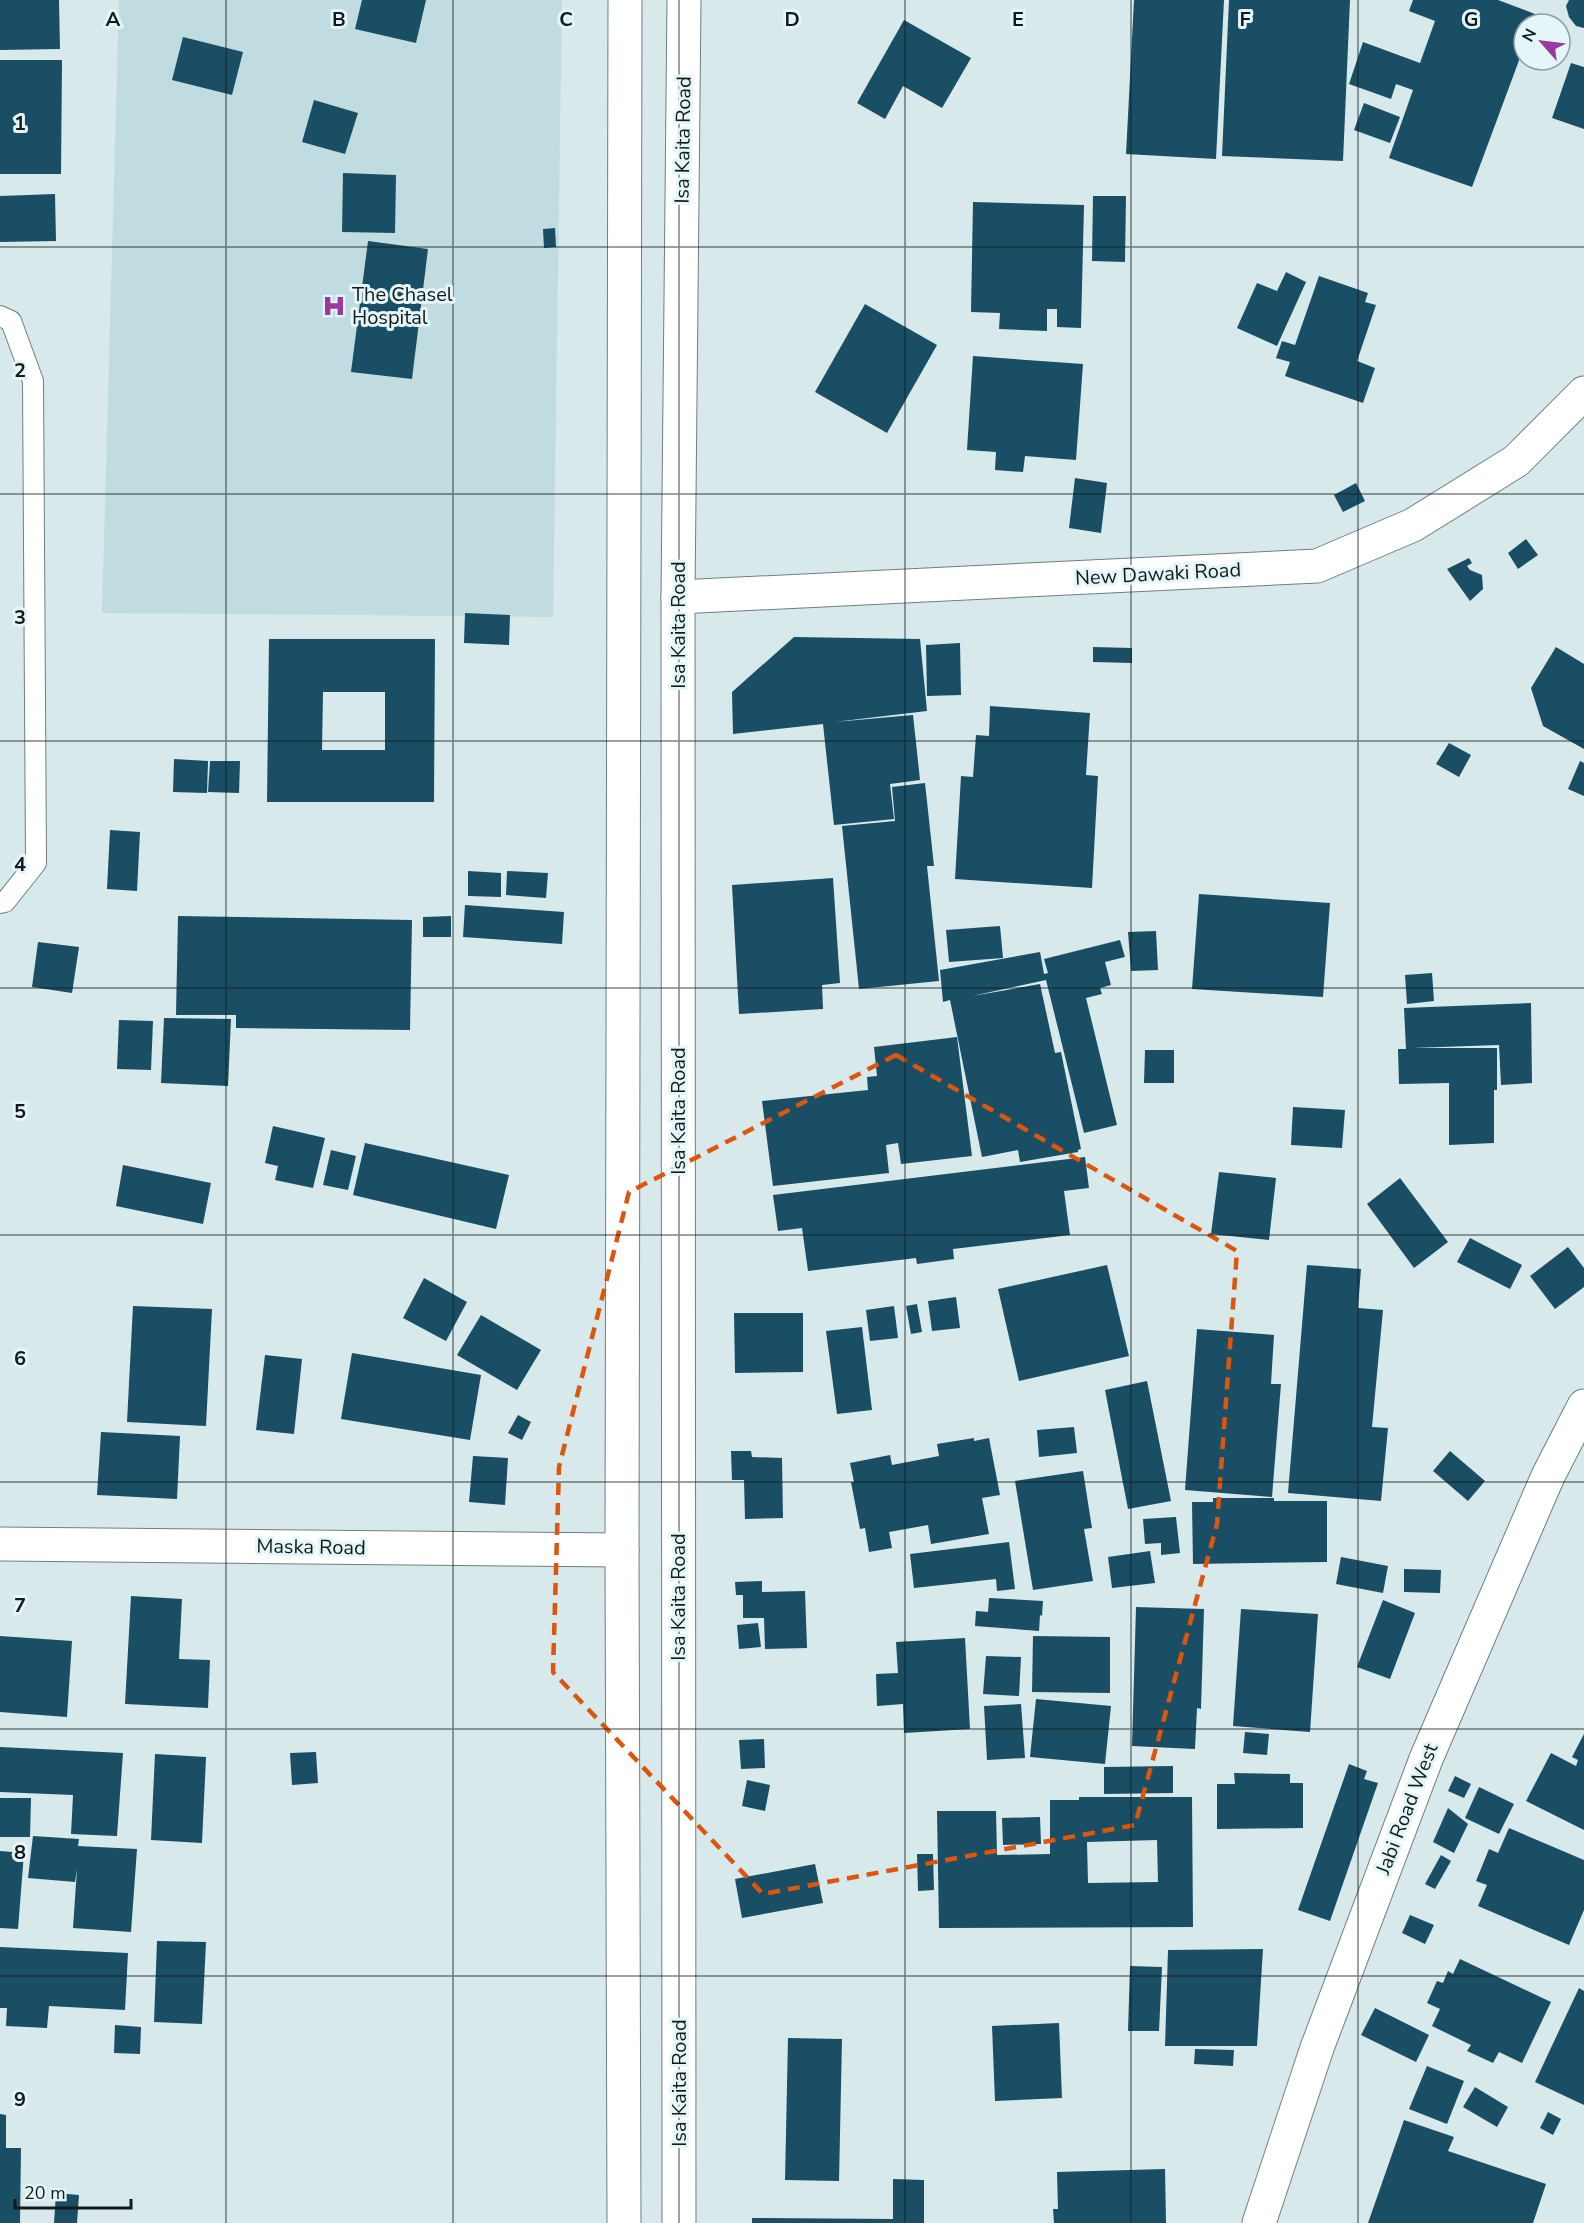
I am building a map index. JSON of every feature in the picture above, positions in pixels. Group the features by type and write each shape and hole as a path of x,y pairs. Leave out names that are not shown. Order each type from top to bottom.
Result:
{"main road":[{"path":"624,2223 622,1550 625,0"},
{"name":"Isa Kaita Road","path":"679,2223 678,597 684,0"},
{"name":"New Dawaki Road","path":"678,597 1317,566 1413,525 1516,460 1584,393"},
{"name":"Jabi Road West","path":"1259,2223 1317,2048 1426,1759 1548,1476 1584,1406"},
{"name":"Maska Road","path":"0,1544 622,1550"}],"lane":[{"path":"0,316 11,321 33,381 36,851 36,863 5,902 0,903"}],"highlighted area":[{"path":"896,1055 1237,1251 1217,1524 1135,1825 763,1894 553,1672 559,1467 629,1192"}],"shaded area":[{"name":"The Chasel Hospital","path":"119,0 562,0 553,617 102,613"}],"building":[{"path":"0,0 59,0 60,49 0,50"},
{"path":"362,0 426,0 416,43 355,29"},
{"path":"1134,0 1224,0 1216,159 1126,154"},
{"path":"1229,0 1350,0 1343,161 1222,156"},
{"path":"1413,0 1498,0 1530,12 1512,12 1512,72 1515,72 1472,187 1389,158 1413,90 1396,84 1391,99 1349,84 1363,42 1420,63 1435,21 1409,11"},
{"path":"1569,0 1584,0 1584,28 1576,26 1572,21 1572,12 1568,12 1566,6"},
{"path":"904,20 971,58 942,108 903,86 885,119 857,103"},
{"path":"183,37 243,52 232,95 172,80"},
{"path":"0,60 62,60 61,174 0,174"},
{"path":"1572,63 1584,67 1584,129 1552,118 1568,72 1572,72"},
{"path":"314,100 358,113 345,154 302,142"},
{"path":"1364,103 1400,117 1390,143 1354,130"},
{"path":"343,173 396,175 395,233 342,232"},
{"path":"55,194 56,241 0,242 0,196"},
{"path":"1093,196 1126,196 1125,262 1092,261"},
{"path":"973,202 1084,205 1081,328 1057,327 1057,309 1047,309 1047,331 999,329 1000,313 971,312"},
{"path":"555,228 556,247 544,248 543,229"},
{"path":"368,241 428,249 412,379 351,372"},
{"path":"1286,272 1306,282 1277,346 1237,328 1257,283 1277,291"},
{"path":"1319,276 1368,293 1365,302 1376,305 1357,361 1375,368 1363,403 1285,376 1290,362 1276,358 1282,341 1295,345"},
{"path":"865,304 937,345 887,433 815,392"},
{"path":"973,356 1083,364 1076,460 1025,456 1023,472 995,470 996,452 967,450"},
{"path":"1075,478 1107,483 1101,533 1069,528"},
{"path":"1356,483 1365,501 1343,512 1334,495"},
{"path":"1526,539 1538,555 1518,569 1508,553"},
{"path":"1469,558 1472,563 1467,566 1470,570 1482,575 1483,589 1470,601 1447,569"},
{"path":"465,613 510,615 509,645 464,643"},
{"path":"794,637 920,639 927,711 834,722 913,715 920,780 890,784 894,819 834,825 823,724 733,734 732,692"},
{"path":"269,639 435,639 434,802 267,802","holes":["323,692 385,692 385,750 322,750"]},
{"path":"960,643 961,695 927,696 926,645"},
{"path":"1093,647 1132,648 1132,663 1093,662"},
{"path":"1556,647 1584,664 1584,749 1543,726 1531,688"},
{"path":"990,706 1090,713 1086,775 1098,776 1092,888 955,879 961,776 973,777 976,735 989,736"},
{"path":"1449,743 1471,755 1459,777 1436,764"},
{"path":"174,759 208,761 207,793 173,792"},
{"path":"210,761 240,761 239,793 208,792"},
{"path":"1580,761 1584,763 1584,796 1568,789"},
{"path":"925,783 934,866 927,866 939,981 859,989 842,826 895,821 892,787"},
{"path":"110,830 140,832 137,891 107,889"},
{"path":"468,871 501,873 501,897 468,896"},
{"path":"507,871 548,873 546,898 506,895"},
{"path":"833,878 840,983 822,985 823,1009 739,1014 732,885"},
{"path":"1199,894 1330,903 1323,997 1192,989"},
{"path":"465,905 564,912 562,944 463,937"},
{"path":"178,916 412,920 410,1030 236,1028 236,1015 176,1015"},
{"path":"451,916 451,937 423,937 423,917"},
{"path":"1000,926 1003,958 949,962 946,930"},
{"path":"1156,931 1158,970 1131,971 1128,932"},
{"path":"1120,940 1125,957 1105,962 1111,985 1100,988 1102,994 1086,998 1117,1125 1084,1133 1046,980 972,996 1040,984 1055,1053 1061,1052 1081,1149 1078,1152 1020,1162 1018,1150 982,1157 950,1000 943,1002 940,970 1040,952 1044,974 1048,973 1044,959"},
{"path":"38,942 79,947 72,993 32,987"},
{"path":"1432,973 1434,1001 1407,1004 1405,975"},
{"path":"1531,1003 1532,1083 1501,1085 1499,1045 1412,1048 1497,1048 1494,1143 1449,1145 1449,1083 1399,1084 1398,1049 1406,1049 1404,1008"},
{"path":"164,1018 231,1019 228,1086 161,1083"},
{"path":"119,1020 153,1021 151,1070 117,1069"},
{"path":"957,1037 972,1156 901,1164 898,1143 886,1145 889,1173 773,1186 762,1101 868,1090 867,1077 877,1076 874,1047"},
{"path":"1145,1050 1174,1050 1174,1083 1144,1083"},
{"path":"1293,1107 1345,1110 1342,1148 1291,1145"},
{"path":"273,1126 325,1138 313,1188 275,1180 278,1166 265,1163"},
{"path":"365,1143 509,1175 496,1229 353,1195"},
{"path":"331,1150 356,1156 348,1190 323,1185"},
{"path":"1085,1157 1089,1188 1064,1191 1070,1235 953,1249 954,1259 917,1264 916,1258 808,1271 802,1228 778,1231 773,1195"},
{"path":"123,1165 211,1183 203,1224 116,1206"},
{"path":"1219,1172 1276,1178 1269,1240 1211,1234"},
{"path":"1400,1178 1448,1242 1414,1268 1367,1204"},
{"path":"1470,1238 1522,1265 1510,1289 1457,1262"},
{"path":"1568,1247 1584,1268 1584,1287 1555,1309 1530,1276"},
{"path":"1107,1265 1129,1356 1019,1381 998,1289"},
{"path":"1307,1265 1361,1269 1358,1308 1383,1310 1372,1427 1388,1428 1381,1501 1288,1493"},
{"path":"424,1278 467,1302 446,1341 403,1318"},
{"path":"956,1297 960,1328 932,1331 928,1301"},
{"path":"917,1304 922,1332 911,1334 906,1306"},
{"path":"133,1306 212,1309 206,1426 127,1422"},
{"path":"894,1306 898,1338 870,1341 866,1310"},
{"path":"734,1313 803,1313 803,1372 735,1373"},
{"path":"481,1315 541,1350 517,1390 457,1355"},
{"path":"862,1327 872,1410 837,1414 826,1331"},
{"path":"1197,1329 1274,1335 1271,1384 1281,1384 1272,1497 1185,1490"},
{"path":"352,1353 481,1375 470,1440 341,1419"},
{"path":"265,1355 302,1359 294,1434 256,1430"},
{"path":"1147,1381 1171,1501 1128,1509 1105,1390"},
{"path":"518,1415 531,1422 522,1440 508,1433"},
{"path":"1074,1427 1077,1453 1039,1457 1037,1430"},
{"path":"101,1432 180,1436 177,1499 97,1495"},
{"path":"974,1438 974,1441 989,1438 1000,1495 982,1498 989,1534 931,1544 928,1525 889,1532 892,1548 869,1552 865,1528 860,1529 851,1482 854,1482 850,1463 890,1455 892,1465 939,1456 937,1444"},
{"path":"731,1451 751,1451 752,1457 782,1458 783,1518 745,1519 744,1480 732,1480"},
{"path":"1450,1451 1485,1481 1468,1501 1433,1471"},
{"path":"473,1456 508,1458 505,1505 469,1502"},
{"path":"1083,1471 1092,1528 1084,1529 1093,1581 1033,1590 1015,1481"},
{"path":"1213,1498 1327,1501 1327,1562 1193,1564 1192,1502 1213,1502"},
{"path":"1176,1517 1180,1553 1161,1555 1161,1543 1145,1544 1143,1519"},
{"path":"1009,1542 1015,1589 997,1591 996,1579 914,1588 910,1554"},
{"path":"1150,1551 1155,1583 1112,1588 1108,1557"},
{"path":"1341,1557 1388,1566 1383,1593 1336,1584"},
{"path":"1404,1569 1441,1570 1440,1593 1404,1592"},
{"path":"762,1581 762,1592 805,1591 807,1648 765,1649 764,1618 743,1618 743,1595 736,1595 735,1582"},
{"path":"131,1596 182,1599 179,1659 210,1660 208,1708 125,1704"},
{"path":"989,1598 1043,1601 1039,1631 975,1626 976,1611 988,1612"},
{"path":"1383,1600 1415,1613 1390,1679 1357,1667"},
{"path":"1136,1607 1204,1609 1201,1709 1197,1708 1195,1749 1132,1746"},
{"path":"1241,1609 1318,1614 1310,1732 1233,1726"},
{"path":"758,1623 761,1647 739,1649 737,1625"},
{"path":"0,1636 72,1641 67,1717 0,1712"},
{"path":"1033,1636 1110,1637 1110,1693 1032,1692"},
{"path":"965,1638 970,1729 904,1733 903,1704 877,1706 876,1674 898,1673 896,1642"},
{"path":"986,1656 1021,1657 1019,1696 983,1694"},
{"path":"1036,1699 1111,1706 1105,1764 1030,1757"},
{"path":"1021,1704 1025,1758 987,1760 984,1706"},
{"path":"1245,1732 1269,1734 1267,1755 1243,1753"},
{"path":"1584,1734 1584,1830 1526,1801 1551,1753 1576,1766 1578,1760 1572,1757"},
{"path":"764,1739 765,1768 741,1769 739,1740"},
{"path":"0,1747 123,1753 117,1836 71,1834 73,1795 0,1792"},
{"path":"316,1752 318,1783 292,1785 290,1753"},
{"path":"155,1754 206,1757 202,1843 151,1840"},
{"path":"1349,1764 1367,1771 1364,1779 1378,1783 1330,1921 1298,1910"},
{"path":"1173,1766 1173,1793 1104,1794 1104,1767"},
{"path":"1234,1773 1290,1774 1290,1783 1303,1783 1303,1828 1217,1829 1217,1784 1235,1784"},
{"path":"1455,1776 1471,1784 1464,1798 1448,1791"},
{"path":"747,1780 770,1785 765,1811 742,1806"},
{"path":"1479,1787 1514,1804 1499,1834 1465,1818"},
{"path":"1079,1797 1192,1797 1193,1927 939,1928 937,1811 996,1811 997,1855 1050,1854 1050,1800 1079,1800","holes":["1157,1840 1158,1882 1088,1883 1087,1842"]},
{"path":"0,1798 31,1798 30,1837 0,1837"},
{"path":"1448,1808 1468,1824 1454,1853 1433,1842"},
{"path":"1040,1817 1041,1844 1003,1845 1002,1818"},
{"path":"1509,1828 1584,1860 1584,1910 1569,1945 1478,1906 1487,1885 1476,1881 1489,1849 1498,1853"},
{"path":"33,1836 79,1839 78,1846 137,1849 131,1932 73,1928 77,1869 75,1882 28,1878"},
{"path":"0,1851 24,1853 18,1929 0,1928"},
{"path":"917,1854 933,1854 934,1890 918,1891"},
{"path":"1441,1855 1451,1861 1435,1889 1425,1884"},
{"path":"815,1864 823,1903 742,1918 735,1879"},
{"path":"1410,1915 1434,1925 1425,1944 1402,1933"},
{"path":"157,1941 206,1942 202,2024 154,2022"},
{"path":"0,1947 128,1953 125,2010 49,2006 47,2028 6,2026 7,2008 0,2008"},
{"path":"1263,1949 1257,2046 1165,2046 1168,1950"},
{"path":"1460,1959 1551,2002 1522,2063 1499,2052 1493,2063 1467,2051 1471,2045 1432,2026 1440,2009 1427,2003 1437,1981 1443,1983 1448,1971 1453,1974"},
{"path":"1130,1966 1162,1967 1159,2031 1128,2031"},
{"path":"1579,1988 1584,1991 1584,2105 1535,2082"},
{"path":"1375,2008 1429,2035 1416,2062 1361,2035"},
{"path":"1059,2023 1062,2098 995,2101 992,2026"},
{"path":"115,2025 141,2027 140,2054 114,2053"},
{"path":"788,2038 842,2039 839,2181 785,2180"},
{"path":"1195,2049 1234,2050 1233,2066 1194,2064"},
{"path":"1427,2066 1464,2081 1447,2124 1409,2109"},
{"path":"1475,2087 1508,2107 1497,2127 1463,2107"},
{"path":"1548,2112 1561,2119 1553,2135 1540,2128"},
{"path":"0,2114 6,2115 6,2148 21,2148 20,2223 0,2223"},
{"path":"1404,2120 1454,2137 1448,2151 1546,2184 1533,2223 1368,2223"},
{"path":"1165,2169 1166,2223 1054,2223 1053,2209 1058,2209 1057,2172"},
{"path":"893,2179 924,2180 924,2223 752,2223 752,2218 893,2219"},
{"path":"56,2193 79,2195 77,2223 54,2223"}],"place":[{"name":"The Chasel Hospital","path":"334,306"}]}
